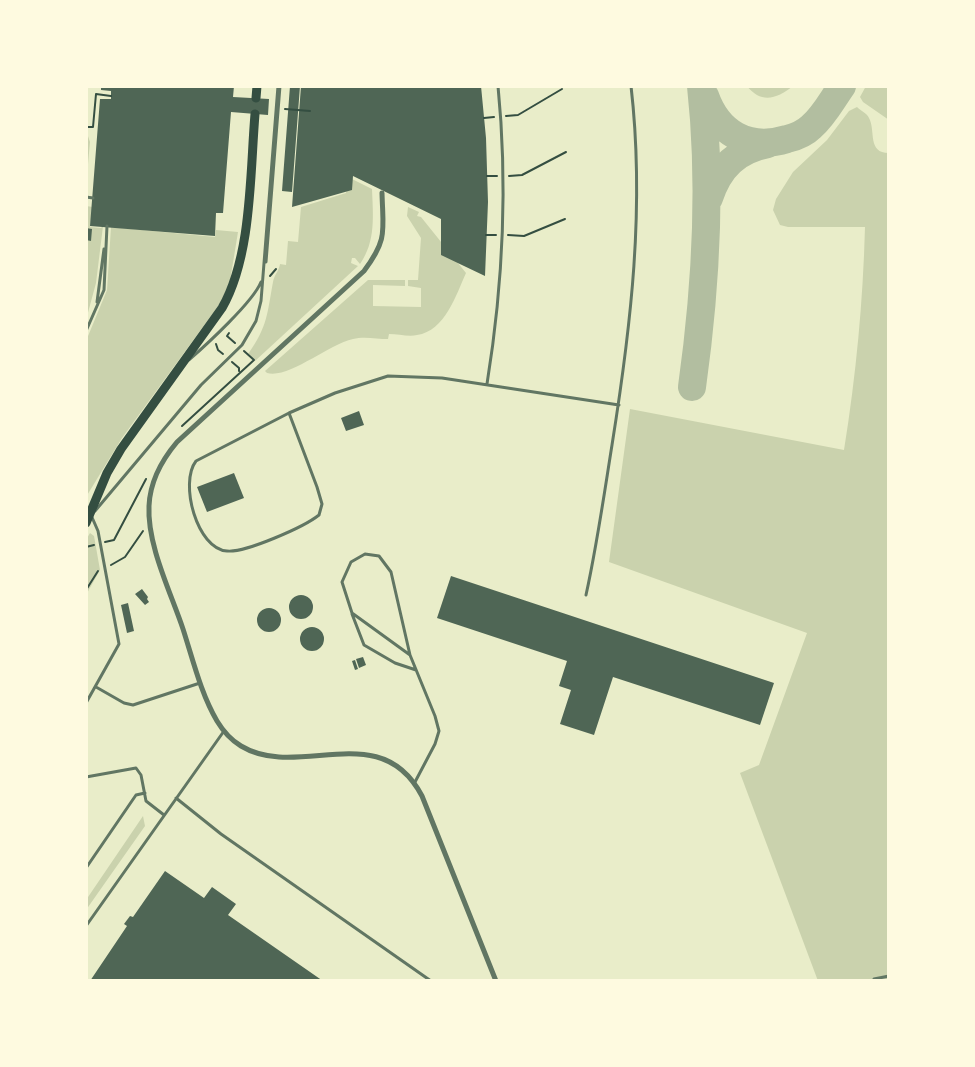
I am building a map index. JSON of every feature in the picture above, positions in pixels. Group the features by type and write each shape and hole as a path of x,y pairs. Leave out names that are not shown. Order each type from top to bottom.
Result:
{"main road":[{"path":"256,98 257,86"},
{"path":"89,519 108,473 117,457 222,308 236,280 245,231 254,114"}],"street":[{"path":"382,193 383,237 379,252 364,271 177,442 162,461 153,482 149,518 154,544 201,683 213,712 224,731 241,746 259,754 280,756 356,752 374,757 404,771 415,782 428,809 496,981"}],"lane":[{"path":"177,370 207,345 259,286 267,258 279,108 279,86"},
{"path":"86,703 119,644 100,543 89,519 140,455 202,385 242,346 256,321 261,301 279,86"},
{"path":"486,385 498,304 503,251 504,189 498,86"},
{"path":"586,595 619,405 630,324 636,238 637,163 631,86"},
{"path":"86,197 93,198"},
{"path":"86,331 104,290 107,226"},
{"path":"289,413 322,504 319,515 300,527 240,551 226,552 214,547 199,524 190,498 188,479 192,467 202,456 289,413 336,393 388,376 442,378 536,390 619,405"},
{"path":"415,782 435,744 438,731 435,716 410,655 391,572 379,556 365,554 351,562 342,582 364,645 395,663 416,671"},
{"path":"352,613 410,655"},
{"path":"96,686 124,703 132,705 201,683"},
{"path":"86,926 224,731"},
{"path":"86,778 136,768 140,775 146,800 164,815"},
{"path":"86,868 136,795 145,793"},
{"path":"176,798 221,834 431,981"},
{"path":"874,979 889,976"}],"path":[{"path":"484,118 518,115 562,89"},
{"path":"86,127 93,127 96,94 111,96"},
{"path":"279,108 310,111"},
{"path":"487,176 522,175 566,152"},
{"path":"524,236 565,219"},
{"path":"270,276 276,269"},
{"path":"178,431 254,360 227,336 232,328"},
{"path":"219,338 216,343 218,350 225,356"},
{"path":"207,409 239,371 239,368 232,362"},
{"path":"86,547 114,540 147,476"},
{"path":"86,590 97,572 125,558 142,535 149,518"}],"green space":[{"path":"747,86 793,86 781,94 769,98 752,92"},
{"path":"866,86 889,86 889,120 863,102 860,97"},
{"path":"857,107 869,118 875,145 882,152 889,153 889,981 818,981 740,773 759,765 807,633 609,562 630,409 844,450 858,338 863,283 865,227 788,227 780,225 773,210 776,199 793,172 827,140 849,111"},
{"path":"86,130 90,142 86,186"},
{"path":"348,177 372,189 372,228 369,246 365,255 360,264 355,258 352,258 351,263 358,266 255,361 248,354 263,327 274,280 280,264 286,265 288,241 298,242 301,207 346,193"},
{"path":"86,206 93,207 90,227 101,228 103,226 96,283 86,320"},
{"path":"408,207 419,212 417,216 421,217 466,273 448,311 442,319 427,332 414,336 389,334 388,339 353,339 343,342 286,371 276,374 267,373 265,371 368,280 405,280 405,286 373,285 373,306 421,307 421,288 408,286 408,280 418,280 421,238 407,216"},
{"path":"111,227 215,237 216,230 238,232 230,281 221,302 122,438 86,497 86,341 107,290"},
{"path":"90,533 94,536 100,570 86,595 86,540"},
{"path":"143,816 145,826 86,910 86,900"}],"building":[{"path":"101,86 234,86 233,97 269,99 268,115 231,112 223,213 216,213 215,236 90,226 100,99 111,99 111,91 101,90"},
{"path":"290,86 300,86 292,192 282,191"},
{"path":"301,86 481,86 486,138 488,202 485,276 441,255 441,219 353,176 352,190 292,207"},
{"path":"86,228 92,229 91,241 86,240"},
{"path":"359,411 364,425 346,431 341,418"},
{"path":"234,473 244,498 207,512 197,487"},
{"path":"451,576 774,683 760,725 613,677 594,735 560,724 571,690 559,686 567,661 437,618"},
{"path":"142,589 149,602 145,605 135,594"},
{"path":"301,595 306,596 312,602 312,612 306,618 301,619 296,618 290,612 289,607 290,602 296,596"},
{"path":"128,603 134,631 127,633 121,605"},
{"path":"269,608 277,612 281,620 277,628 269,632 261,628 257,620 261,612"},
{"path":"312,627 320,631 324,639 320,647 312,651 304,647 300,639 304,631"},
{"path":"363,657 366,665 359,668 356,659"},
{"path":"355,660 358,669 355,670 352,661"},
{"path":"165,871 204,898 212,887 236,904 228,915 323,981 90,981 127,926 124,924 130,916 133,917"}],"taxiway":[{"path":"692,387 701,312 706,237 706,162 701,86"},
{"path":"705,96 711,109 726,129 736,136 760,143 793,137 809,129 824,113 842,86"},
{"path":"709,198 718,177 731,162 747,151 768,144"}]}
